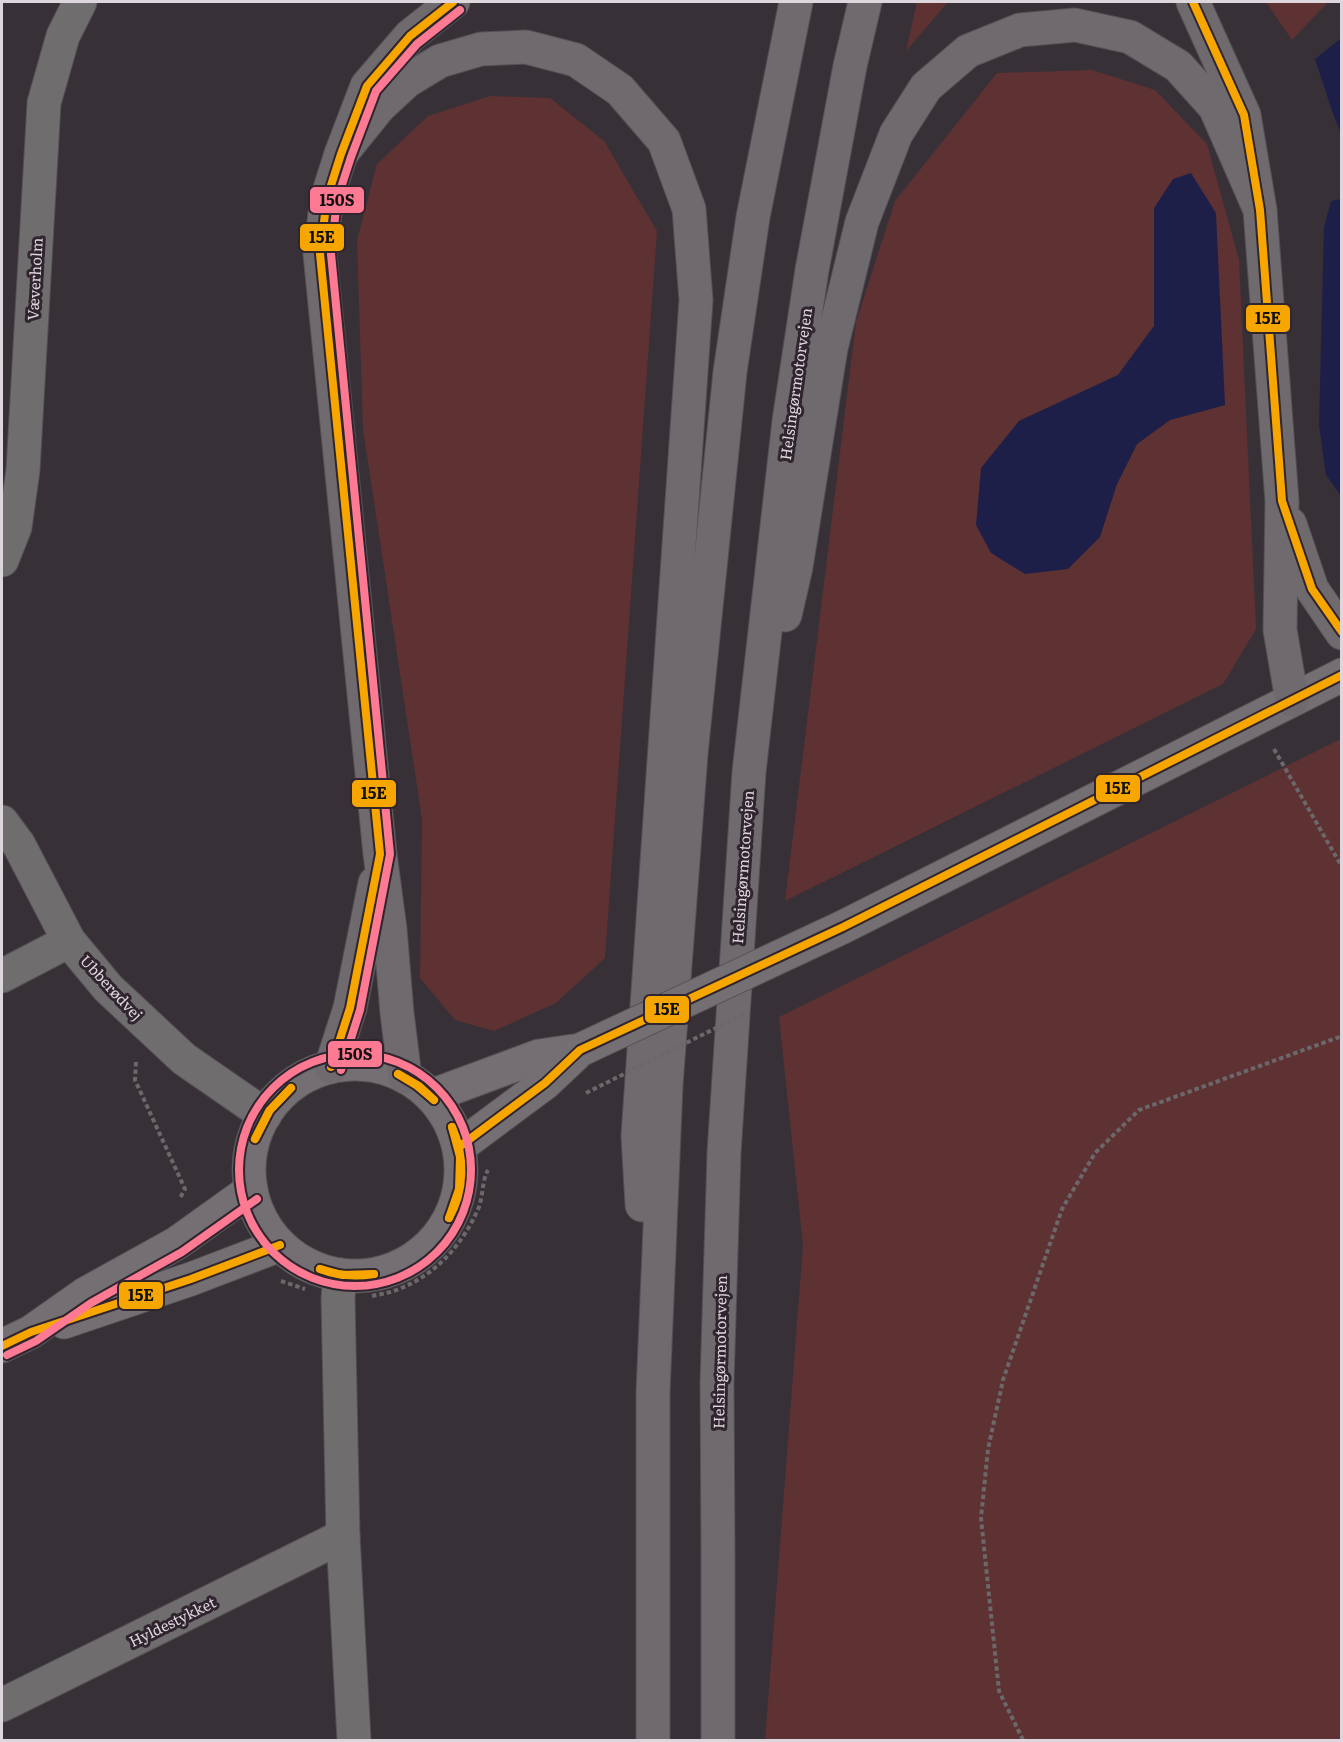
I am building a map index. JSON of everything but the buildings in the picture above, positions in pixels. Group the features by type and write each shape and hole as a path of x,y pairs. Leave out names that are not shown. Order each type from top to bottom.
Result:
{"highway":[{"path":"405,1077 396,1013 390,929 380,854 320,254 327,198 367,86 410,36 453,2"},
{"path":"653,1740 653,1393 666,1085 691,754 730,372 753,217 796,2"},
{"name":"Helsingørmotorvejen","path":"718,1740 717,1383 723,1188 749,772 789,421 808,293 850,66 865,2"},
{"path":"1193,2 1244,115 1260,210 1282,501 1280,630 1292,699"},
{"path":"749,772 796,567 831,348 862,222 896,134 926,87 968,51 1020,30 1075,25 1130,37 1178,66 1215,107 1260,210"},
{"path":"341,154 379,107 407,81 440,61 481,49 526,47 576,60 620,90 664,141 689,209 696,300 638,1136 653,1393"},
{"path":"1282,501 1312,589 1341,633"},
{"path":"331,1067 350,1008 380,854"}],"main road":[{"path":"431,1096 539,1056 580,1050 843,927 1341,675"},
{"path":"459,1147 544,1083 580,1050"},
{"path":"356,1064 381,1067 405,1077 431,1096 448,1120 459,1147 462,1176 456,1205 443,1231 423,1252 398,1268 339,1286 280,1245 267,1228 257,1210 251,1190 250,1164 254,1139 265,1115 277,1099 293,1084 311,1074 331,1067 356,1064"},
{"path":"31,1332 85,1294 177,1243 251,1190"},
{"path":"2,1346 31,1332 191,1279 280,1245"}],"street":[{"name":"Væverholm","path":"2,560 15,527 23,470 44,103 63,36 80,2"},
{"name":"Ubberødvej","path":"2,822 19,845 69,941 108,988 184,1059 265,1115"},
{"path":"2,976 69,941"},
{"path":"339,1286 343,1536 354,1740"},
{"name":"Hyldestykket","path":"2,1705 343,1536"}],"path":[{"path":"1274,749 1341,867"},
{"path":"576,1098 750,1011"},
{"path":"150,1028 137,1055 135,1080 185,1189 177,1204 177,1243"},
{"path":"1023,1740 999,1691 981,1518 988,1449 1003,1380 1062,1209 1095,1153 1139,1110 1341,1036"},
{"path":"275,1278 299,1288 339,1286 369,1297 398,1290 425,1276 449,1256 467,1231 480,1204 486,1173 491,1164"}],"shaded area":[{"path":"917,2 948,2 906,51"},
{"path":"1266,2 1328,2 1292,40"},
{"path":"1341,38 1341,134 1315,59"},
{"path":"1092,70 1155,90 1207,144 1239,260 1256,629 1223,684 785,901 856,322 895,201 997,73","holes":["1154,208 1225,405 1170,420 1137,444 1117,484 1019,421 1118,375 1154,326"]},
{"path":"490,96 550,98 604,141 657,231 605,958 556,1003 494,1031 455,1020 420,978 422,819 363,429 357,240 377,164 428,116"},
{"path":"1191,173 1216,213 1225,405 1170,420 1137,444 1117,484 1100,537 1068,569 1025,574 991,553 976,525 981,468 1019,421 1118,375 1154,326 1154,208 1173,179"},
{"path":"1342,199 1341,496 1326,475 1319,425 1324,227 1331,201"},
{"path":"1341,739 1341,1740 765,1740 803,1245 779,1017"}],"transit line":[{"name":"15E","path":"331,1067 350,1008 380,854 320,254 327,198 367,86 410,36 453,2"},
{"name":"15E","path":"1193,2 1244,115 1260,210 1282,501 1312,589 1342,632"},
{"name":"150S","path":"341,1070 360,1010 390,854 331,254 337,200 376,91 417,44 460,10"},
{"name":"15E","path":"459,1147 545,1083 580,1050 843,927 1342,675"},
{"name":"150S","path":"355,1054 378,1056 410,1068 429,1080 445,1096 466,1136 471,1170 469,1193 457,1225 445,1244 429,1260 389,1281 355,1286 332,1284 300,1272 281,1260 265,1244 244,1204 239,1170 241,1147 253,1115 265,1096 281,1080 321,1059 355,1054"},
{"name":"15E","path":"398,1074 419,1086 434,1100"},
{"name":"15E","path":"398,1074 434,1100"},
{"name":"15E","path":"255,1139 269,1111 291,1088"},
{"name":"15E","path":"255,1139 270,1110 291,1088"},
{"name":"15E","path":"449,1218 459,1189 460,1157 452,1127"},
{"name":"15E","path":"449,1218 458,1196 461,1173 459,1150 452,1127"},
{"name":"150S","path":"7,1355 36,1341 91,1303 182,1252 257,1199"},
{"name":"15E","path":"2,1346 31,1332 191,1279 280,1245"},
{"name":"15E","path":"320,1269 342,1275 374,1274"},
{"name":"15E","path":"320,1269 347,1275 374,1274"}]}
